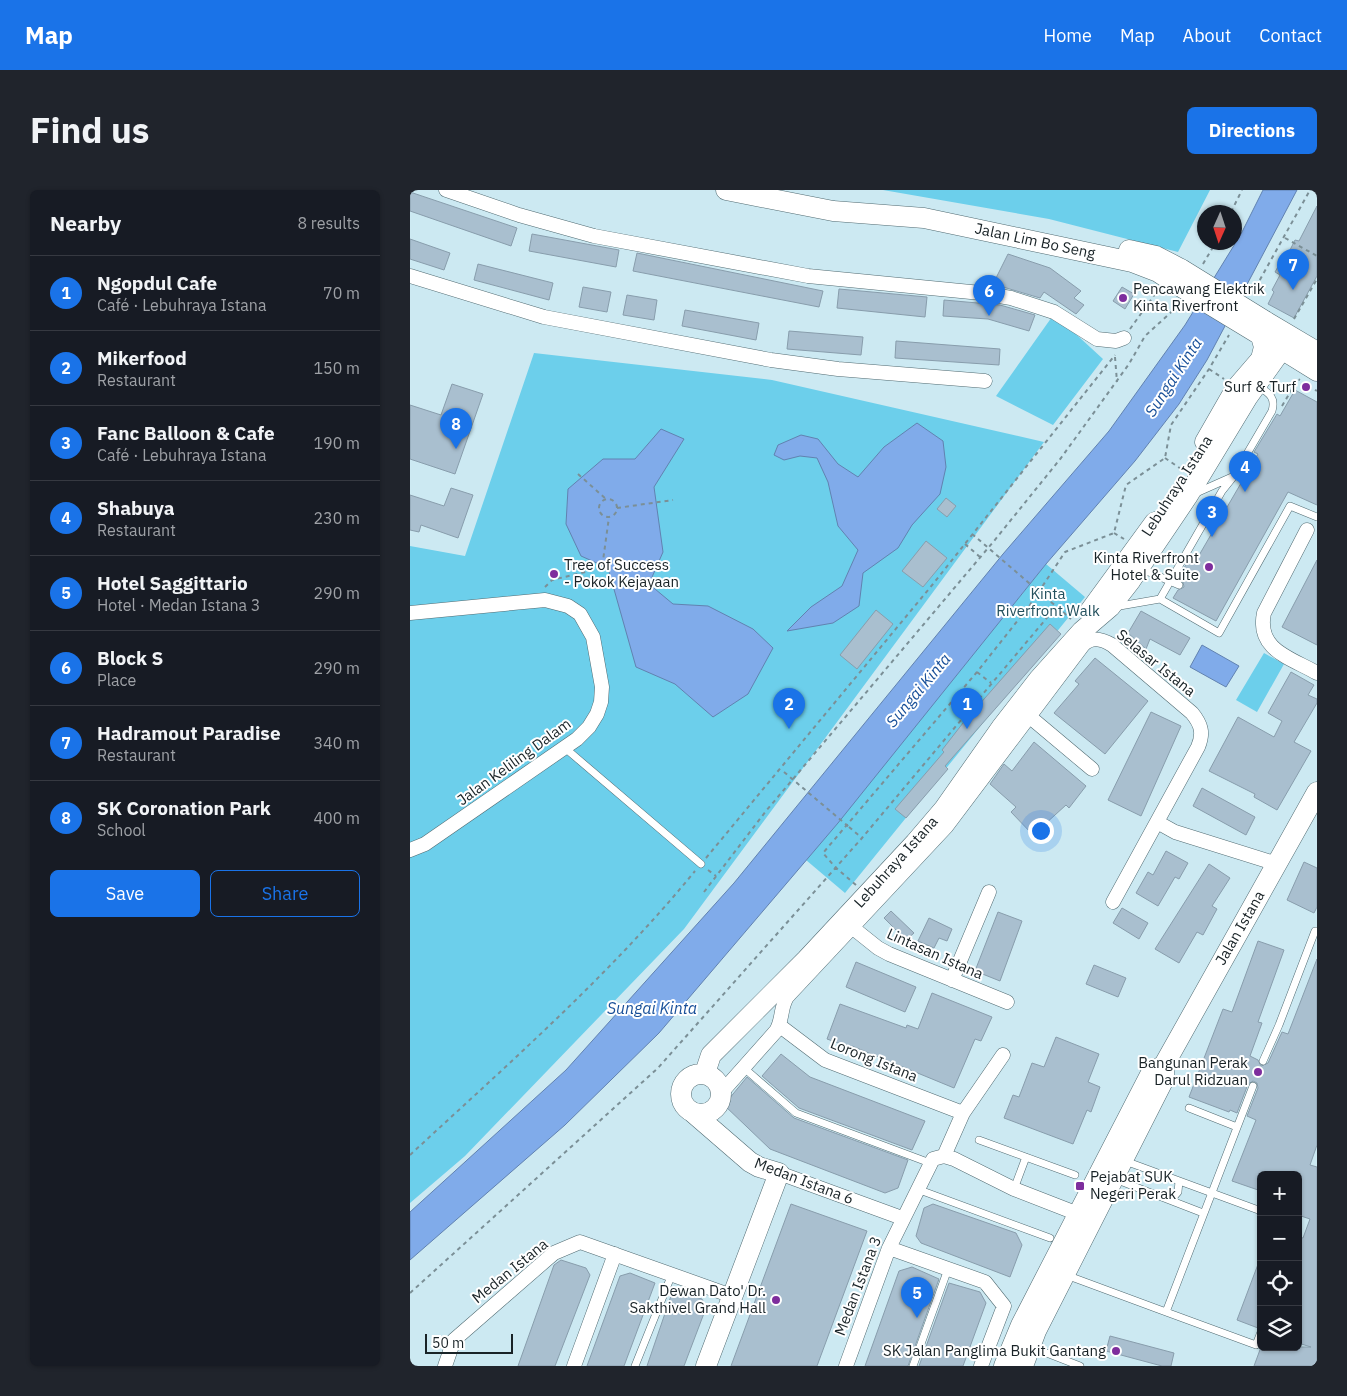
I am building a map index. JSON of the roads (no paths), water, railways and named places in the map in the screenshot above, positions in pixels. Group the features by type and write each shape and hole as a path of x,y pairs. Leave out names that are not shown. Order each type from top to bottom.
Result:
{"street":[{"path":"446,190 519,215 594,236 808,276 981,293 1011,298 1054,312 1097,339 1107,341 1124,338"},
{"name":"Jalan Lim Bo Seng","path":"726,190 833,210 924,218 1171,272"},
{"name":"Jalan Lim Bo Seng","path":"776,190 834,199 926,208 1171,272 1268,326 1317,357"},
{"path":"410,276 544,317 771,360 838,369 985,382"},
{"name":"Jalan Lim Bo Seng","path":"1268,326 1282,349 1317,357"},
{"name":"Lebuhraya Istana","path":"1039,679 1102,606 1119,569 1152,526 1211,434 1236,388 1260,359 1268,326"},
{"name":"Lebuhraya Istana","path":"1140,569 1187,497 1238,412 1258,386 1282,349"},
{"path":"1211,434 1236,401 1249,389 1258,386"},
{"path":"1307,530 1264,613 1262,624 1263,635 1268,644 1317,673"},
{"path":"1102,606 1126,575 1140,569"},
{"name":"Jalan Keliling Dalam","path":"410,613 545,600 568,606 580,614 593,637 602,687 601,702 589,727 565,748 426,844 410,850"},
{"name":"Lebuhraya Istana","path":"698,1077 704,1054 736,1030 868,894 944,809 1039,679 1054,654 1078,625 1102,606"},
{"name":"Selasar Istana","path":"1030,717 1087,641 1100,639 1112,644 1192,713 1201,727 1202,734 1198,747 1156,822"},
{"path":"706,1366 779,1173 754,1154 725,1128 720,1121 719,1100 717,1082 698,1077 685,1083 682,1095 683,1101 691,1110 702,1114 719,1100 780,1026 783,1003 787,997 946,827 1030,717 1092,768"},
{"name":"Jalan Istana","path":"1085,1217 1116,1157 1164,1080 1164,1065 1317,792"},
{"path":"1114,902 1156,822 1175,832 1277,864"},
{"path":"952,980 989,892"},
{"name":"Lintasan Istana","path":"853,928 878,948 889,954 1007,1002"},
{"name":"Lorong Istana","path":"780,1026 825,1060 963,1113"},
{"path":"944,1156 963,1113 1003,1055"},
{"name":"Medan Istana 6","path":"691,1110 750,1162 759,1167 902,1218"},
{"path":"930,1163 938,1156 954,1159 1014,1189 1085,1217"},
{"name":"Medan Istana 3","path":"846,1366 889,1248 930,1163"},
{"path":"1006,1366 1064,1274 1085,1217"},
{"path":"1023,1366 1022,1343 1085,1217"},
{"name":"Medan Istana","path":"445,1366 454,1340 554,1253 580,1242 732,1296"},
{"path":"889,1248 985,1282 1004,1306 981,1366"},
{"path":"574,1366 615,1254"}],"lane":[{"path":"1160,599 1222,491 1234,476 1274,406 1270,394 1258,386"},
{"path":"1187,497 1234,476"},
{"path":"1102,606 1125,607 1160,599 1219,633 1290,506 1315,515"},
{"path":"1140,569 1148,570 1179,586"},
{"path":"565,748 701,864"},
{"path":"1262,1061 1279,1026 1317,931"},
{"path":"744,1068 796,1112 930,1163"},
{"path":"1166,1312 1253,1086"},
{"path":"1189,1108 1237,1127"},
{"path":"979,1140 1075,1175"},
{"path":"1014,1189 1026,1157"},
{"path":"1116,1157 1257,1210"},
{"path":"1106,1175 1203,1213"},
{"path":"1171,1200 1178,1192 1179,1181"},
{"path":"917,1188 1050,1238"},
{"path":"913,1366 948,1269"},
{"path":"636,1366 672,1274"},
{"path":"1064,1274 1256,1345 1257,1342"},
{"path":"1022,1343 1080,1366"}],"water":[{"name":"Sungai Kinta","path":"1263,190 1297,190 1207,360 1179,404 1135,461 1046,564 838,823 659,1033 565,1125 410,1260 410,1212 566,1070 734,883 1003,554 1109,431 1185,325 1231,250 1242,250 1242,232"},
{"path":"917,423 943,441 946,467 940,494 912,525 898,548 863,573 859,606 833,623 787,631 811,607 842,586 858,550 838,526 828,482 817,458 800,456 784,460 774,455 778,445 801,435 818,439 838,464 858,477 884,447"},
{"path":"661,429 684,439 654,487 663,552 649,584 673,604 708,606 753,629 773,648 748,694 713,717 675,684 636,667 608,568 581,556 566,524 568,489 603,459 635,459"},
{"path":"1202,645 1239,666 1226,687 1190,667"}],"place":[{"name":"Hadramout Paradise","path":"1293,290"},
{"name":"Pencawang Elektrik Kinta Riverfront","path":"1123,298"},
{"name":"Block S","path":"989,316"},
{"name":"Surf & Turf","path":"1306,387"},
{"name":"SK Coronation Park","path":"456,449"},
{"name":"Shabuya","path":"1245,492"},
{"name":"Fanc Balloon & Cafe","path":"1212,537"},
{"name":"Kinta Riverfront Hotel & Suite","path":"1209,567"},
{"name":"Tree of Success - Pokok Kejayaan","path":"554,574"},
{"name":"Mikerfood","path":"789,729"},
{"name":"Ngopdul Cafe","path":"967,729"},
{"name":"Bangunan Perak Darul Ridzuan","path":"1258,1072"},
{"name":"Pejabat SUK Negeri Perak","path":"1080,1186"},
{"name":"Dewan Dato' Dr. Sakthivel Grand Hall","path":"776,1300"},
{"name":"Hotel Saggittario","path":"917,1318"},
{"name":"SK Jalan Panglima Bukit Gantang","path":"1116,1351"}],"park label":[{"name":"Kinta Riverfront Walk","path":"1048,602"}]}
